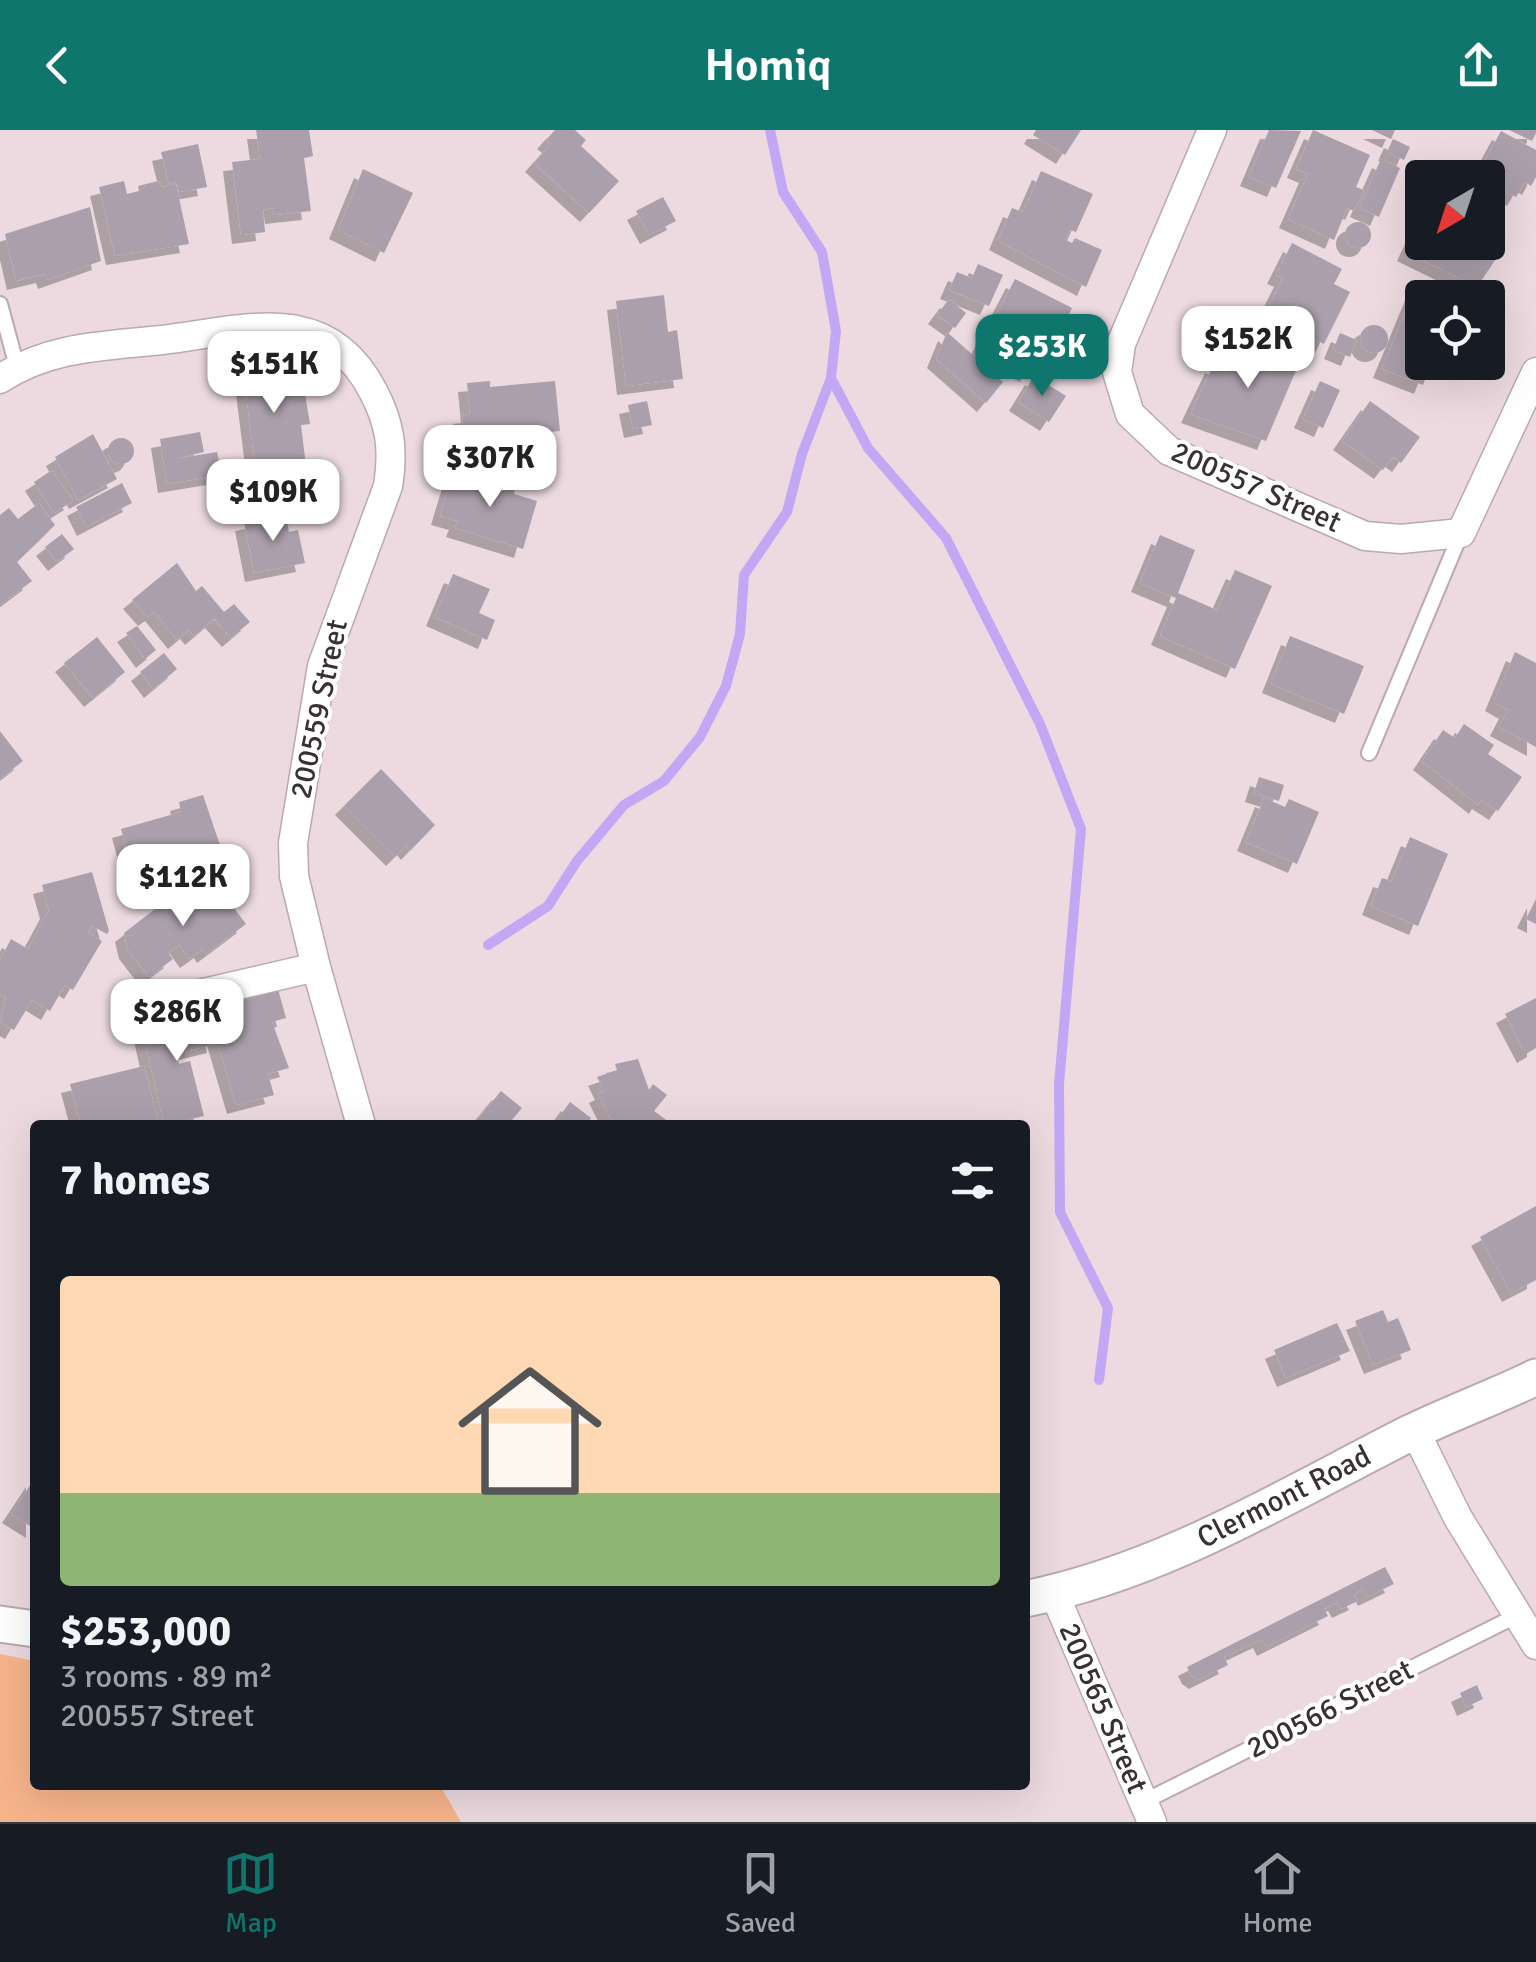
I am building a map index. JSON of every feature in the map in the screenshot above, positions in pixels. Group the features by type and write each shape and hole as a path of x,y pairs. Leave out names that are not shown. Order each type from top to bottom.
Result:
{"street":[{"name":"200557 Street","path":"1212,130 1121,344 1118,372 1130,414 1169,451 1364,536 1401,540 1461,532"},
{"name":"200559 Street","path":"8,373 49,354 282,326 326,337 358,363 389,422 392,462 388,486 330,637 296,807 294,876 360,1120"},
{"path":"1461,532 1536,372"},
{"path":"139,1008 316,967"},
{"name":"Clermont Road","path":"1040,1596 1131,1569 1213,1536 1415,1431 1536,1377"},
{"path":"1415,1431 1458,1518 1536,1645"},
{"name":"200565 Street","path":"1040,1596 1147,1812"},
{"path":"0,1624 30,1628"}],"lane":[{"path":"0,304 8,373"},
{"path":"1369,754 1461,532"},
{"name":"200566 Street","path":"1147,1812 1518,1615"}],"shaded area":[{"path":"0,1654 30,1660 30,1790 443,1790 461,1822 0,1822"}],"building":[{"path":"256,130 309,130 313,156 304,158 311,211 274,215 273,208 263,210 265,232 241,235 232,162 260,159"},
{"path":"555,130 575,130 586,140 581,146 619,181 589,213 534,163 551,144 546,140"},
{"path":"1036,130 1081,130 1065,155 1033,135"},
{"path":"1269,130 1301,131 1276,188 1249,177"},
{"path":"1313,130 1370,155 1356,187 1364,190 1354,211 1347,208 1334,240 1288,219 1308,174 1296,169"},
{"path":"1372,130 1395,130 1391,139"},
{"path":"1509,130 1536,130 1536,133 1532,141"},
{"path":"1501,131 1536,150 1536,177 1531,186 1525,182 1516,197 1505,191 1505,160 1485,160"},
{"path":"1393,139 1410,147 1404,160 1387,152"},
{"path":"198,144 207,187 179,192 177,182 169,184 161,152"},
{"path":"1381,159 1400,168 1379,217 1359,208"},
{"path":"363,169 413,193 384,253 338,230"},
{"path":"1041,171 1093,194 1076,232 1070,230 1066,240 1072,243 1075,238 1102,250 1086,287 998,241 1012,208 1023,212"},
{"path":"124,181 127,194 139,191 138,186 158,181 162,187 176,184 189,244 115,256 99,187"},
{"path":"663,197 676,221 649,235 636,211"},
{"path":"90,207 101,261 47,280 45,274 16,281 5,234"},
{"path":"1358,222 1367,226 1371,235 1367,244 1358,248 1349,244 1345,235 1349,226"},
{"path":"1292,243 1342,269 1334,284 1350,292 1324,344 1265,314 1283,278 1276,275"},
{"path":"1422,260 1495,260 1482,280 1463,280"},
{"path":"978,264 1003,275 989,306 949,290 957,272 972,278"},
{"path":"1015,279 1072,308 1059,335 1051,331 1029,373 979,348"},
{"path":"664,295 668,332 677,330 683,379 626,386 616,301"},
{"path":"949,299 966,313 955,328 937,315"},
{"path":"1405,313 1405,378 1382,369"},
{"path":"1374,325 1384,329 1388,339 1384,349 1374,353 1364,349 1360,339 1364,329"},
{"path":"947,332 1003,382 986,403 936,359"},
{"path":"1340,333 1357,340 1350,357 1333,350"},
{"path":"1252,340 1300,361 1266,441 1190,414 1214,364 1231,371 1238,352 1246,355"},
{"path":"283,357 288,396 305,394 310,424 301,425 306,466 256,472 242,362"},
{"path":"1034,376 1066,396 1049,422 1018,402"},
{"path":"490,381 490,387 555,381 560,431 496,437 495,431 464,434 462,415 470,414 467,383"},
{"path":"1320,381 1340,390 1323,428 1303,419"},
{"path":"647,401 652,425 633,429 628,405"},
{"path":"1370,401 1420,437 1401,463 1393,457 1383,470 1342,441"},
{"path":"200,432 204,452 174,459 217,452 222,475 167,484 160,439"},
{"path":"93,434 117,479 78,500 55,457"},
{"path":"121,438 130,442 134,451 130,460 121,464 112,460 108,451 112,442"},
{"path":"52,470 73,501 54,513 34,482"},
{"path":"301,470 304,492 253,499 250,477"},
{"path":"452,476 484,486 487,476 516,485 514,494 537,501 523,549 455,528 458,521 440,516"},
{"path":"122,483 132,503 86,527 76,507"},
{"path":"39,503 55,525 17,562 32,581 0,605 0,515 9,508 18,519"},
{"path":"285,514 289,532 298,530 305,563 254,573 244,522"},
{"path":"62,534 74,549 57,562 45,547"},
{"path":"1160,535 1195,550 1178,593 1217,610 1235,570 1272,586 1235,669 1160,636 1176,598 1140,583"},
{"path":"177,563 196,591 202,586 224,612 234,604 250,622 231,638 214,619 194,636 189,630 177,640 154,612 147,617 132,600"},
{"path":"453,574 490,589 479,613 495,620 487,640 435,617"},
{"path":"137,626 156,650 145,659 126,633"},
{"path":"1290,636 1364,666 1344,714 1271,684"},
{"path":"97,637 125,672 93,698 64,663"},
{"path":"1515,652 1536,663 1536,747 1499,727 1508,710 1494,702"},
{"path":"164,653 177,669 153,689 140,672"},
{"path":"1464,724 1494,745 1488,754 1522,777 1498,811 1481,800 1478,805 1422,761 1443,730 1455,738"},
{"path":"0,731 23,761 0,779"},
{"path":"381,769 435,825 410,851 406,846 395,857 344,806"},
{"path":"1259,777 1284,785 1279,801 1254,793"},
{"path":"203,795 224,857 135,881 121,829 181,812 179,802"},
{"path":"1264,798 1285,807 1289,799 1319,812 1297,864 1246,842"},
{"path":"1410,837 1448,854 1418,926 1371,906 1382,878 1392,881"},
{"path":"92,872 109,931 107,934 92,926 88,933 102,941 73,990 65,985 50,1011 32,1000 14,1030 0,1022 6,998 0,994 0,960 11,939 28,949 49,910 42,885"},
{"path":"202,885 209,894 218,887 246,924 206,954 203,949 189,959 179,945 168,953 173,959 149,977 128,950 124,933 168,899 173,906"},
{"path":"1536,899 1536,924 1526,919"},
{"path":"278,989 286,1018 272,1022 289,1068 268,1074 274,1095 236,1105 208,1009"},
{"path":"1536,998 1536,1048 1526,1054 1505,1014"},
{"path":"207,1011 216,1044 176,1054 179,1064 190,1061 204,1116 163,1120 142,1028"},
{"path":"638,1059 649,1090 653,1084 667,1095 654,1111 666,1120 613,1120 609,1116 598,1094 604,1091 597,1077 617,1070 615,1064"},
{"path":"144,1066 158,1120 80,1120 70,1084"},
{"path":"501,1091 522,1108 512,1120 477,1120"},
{"path":"570,1102 591,1118 590,1120 557,1120"},
{"path":"1536,1206 1536,1280 1511,1293 1480,1237"},
{"path":"1383,1310 1388,1322 1398,1318 1411,1350 1373,1365 1355,1321"},
{"path":"1337,1323 1350,1351 1286,1378 1274,1350"},
{"path":"30,1486 30,1526 11,1514"},
{"path":"1385,1567 1394,1584 1367,1597 1363,1589 1354,1594 1358,1601 1341,1609 1337,1602 1324,1609 1328,1616 1266,1647 1262,1639 1224,1657 1228,1665 1198,1680 1191,1675 1187,1667"},
{"path":"1477,1685 1483,1699 1466,1707 1460,1693"}],"waterway":[{"path":"770,130 783,192 822,252 836,331 831,378 868,448 946,538 1040,724 1081,829 1059,1084 1060,1212 1108,1308 1099,1380"},
{"path":"488,945 548,906 577,861 624,805 664,781 700,737 726,686 740,634 744,575 787,512 802,454 831,378"}]}
